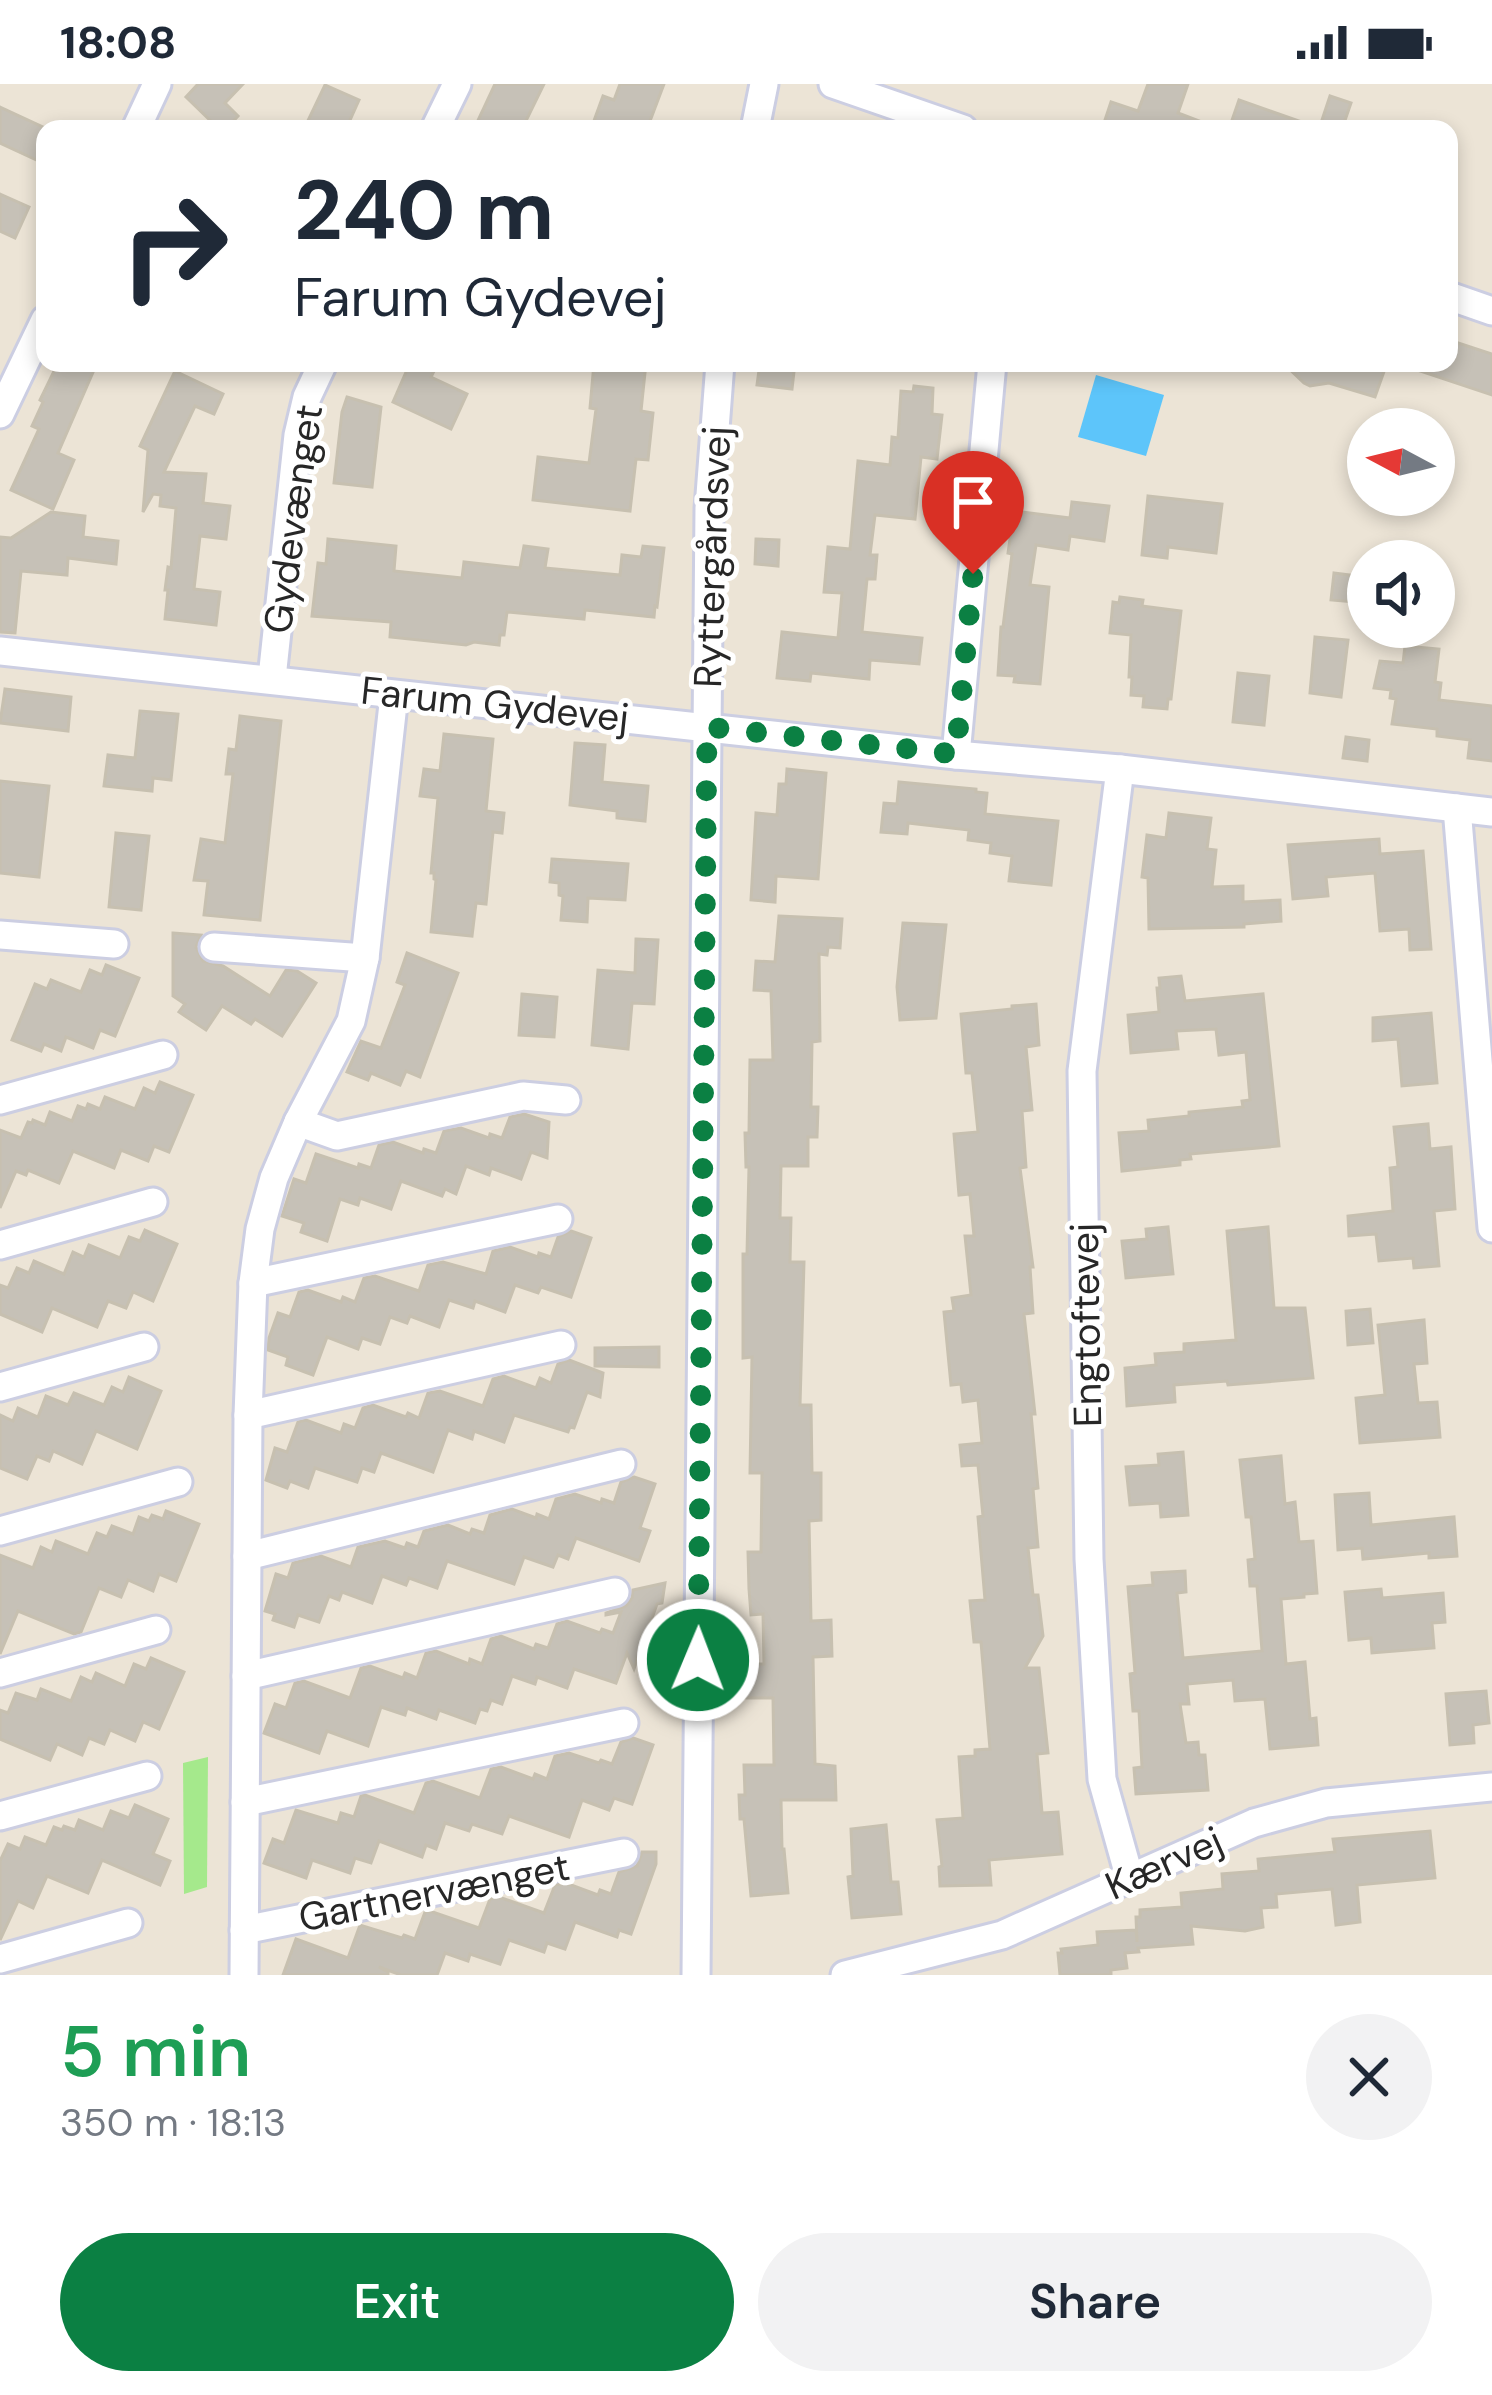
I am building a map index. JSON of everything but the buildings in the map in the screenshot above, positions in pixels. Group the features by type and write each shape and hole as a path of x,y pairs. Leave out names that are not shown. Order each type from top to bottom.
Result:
{"street":[{"path":"140,120 157,84"},
{"path":"439,120 457,84"},
{"path":"757,120 764,84"},
{"path":"833,84 937,120"},
{"path":"1458,299 1492,311"},
{"path":"0,415 36,339"},
{"name":"Gydevænget","path":"272,678 298,435 319,372"},
{"name":"Ryttergårdsvej","path":"696,1975 709,508 719,372"},
{"path":"956,754 991,372"},
{"name":"Farum Gydevej","path":"0,651 1492,812"},
{"name":"Gartnervænget","path":"244,1975 253,1283 260,1229 274,1178 351,1021 365,958 394,695"},
{"name":"Engtoftevej","path":"1120,769 1082,1071 1090,1559 1102,1779 1130,1879"},
{"path":"1457,808 1492,1228"},
{"path":"0,935 114,944"},
{"path":"214,947 365,958"},
{"path":"0,1100 163,1055"},
{"path":"298,1122 337,1136 523,1096 566,1100"},
{"path":"0,1244 153,1202"},
{"path":"253,1283 557,1219"},
{"path":"248,1415 561,1345"},
{"path":"0,1387 144,1347"},
{"path":"247,1556 621,1463"},
{"path":"0,1531 178,1482"},
{"path":"246,1676 615,1592"},
{"path":"0,1673 156,1630"},
{"path":"245,1802 624,1723"},
{"path":"0,1816 147,1776"},
{"name":"Kærvej","path":"844,1975 1002,1935 1254,1823 1326,1803 1492,1787"},
{"name":"Gartnervænget","path":"244,1930 624,1853"},
{"path":"0,1959 128,1922"}],"green space":[{"path":"208,1757 207,1887 184,1894 183,1763"}],"water":[{"path":"1096,375 1164,395 1146,456 1078,437"}],"route":[{"path":"698,1660 707,727 956,754 973,574"}]}
